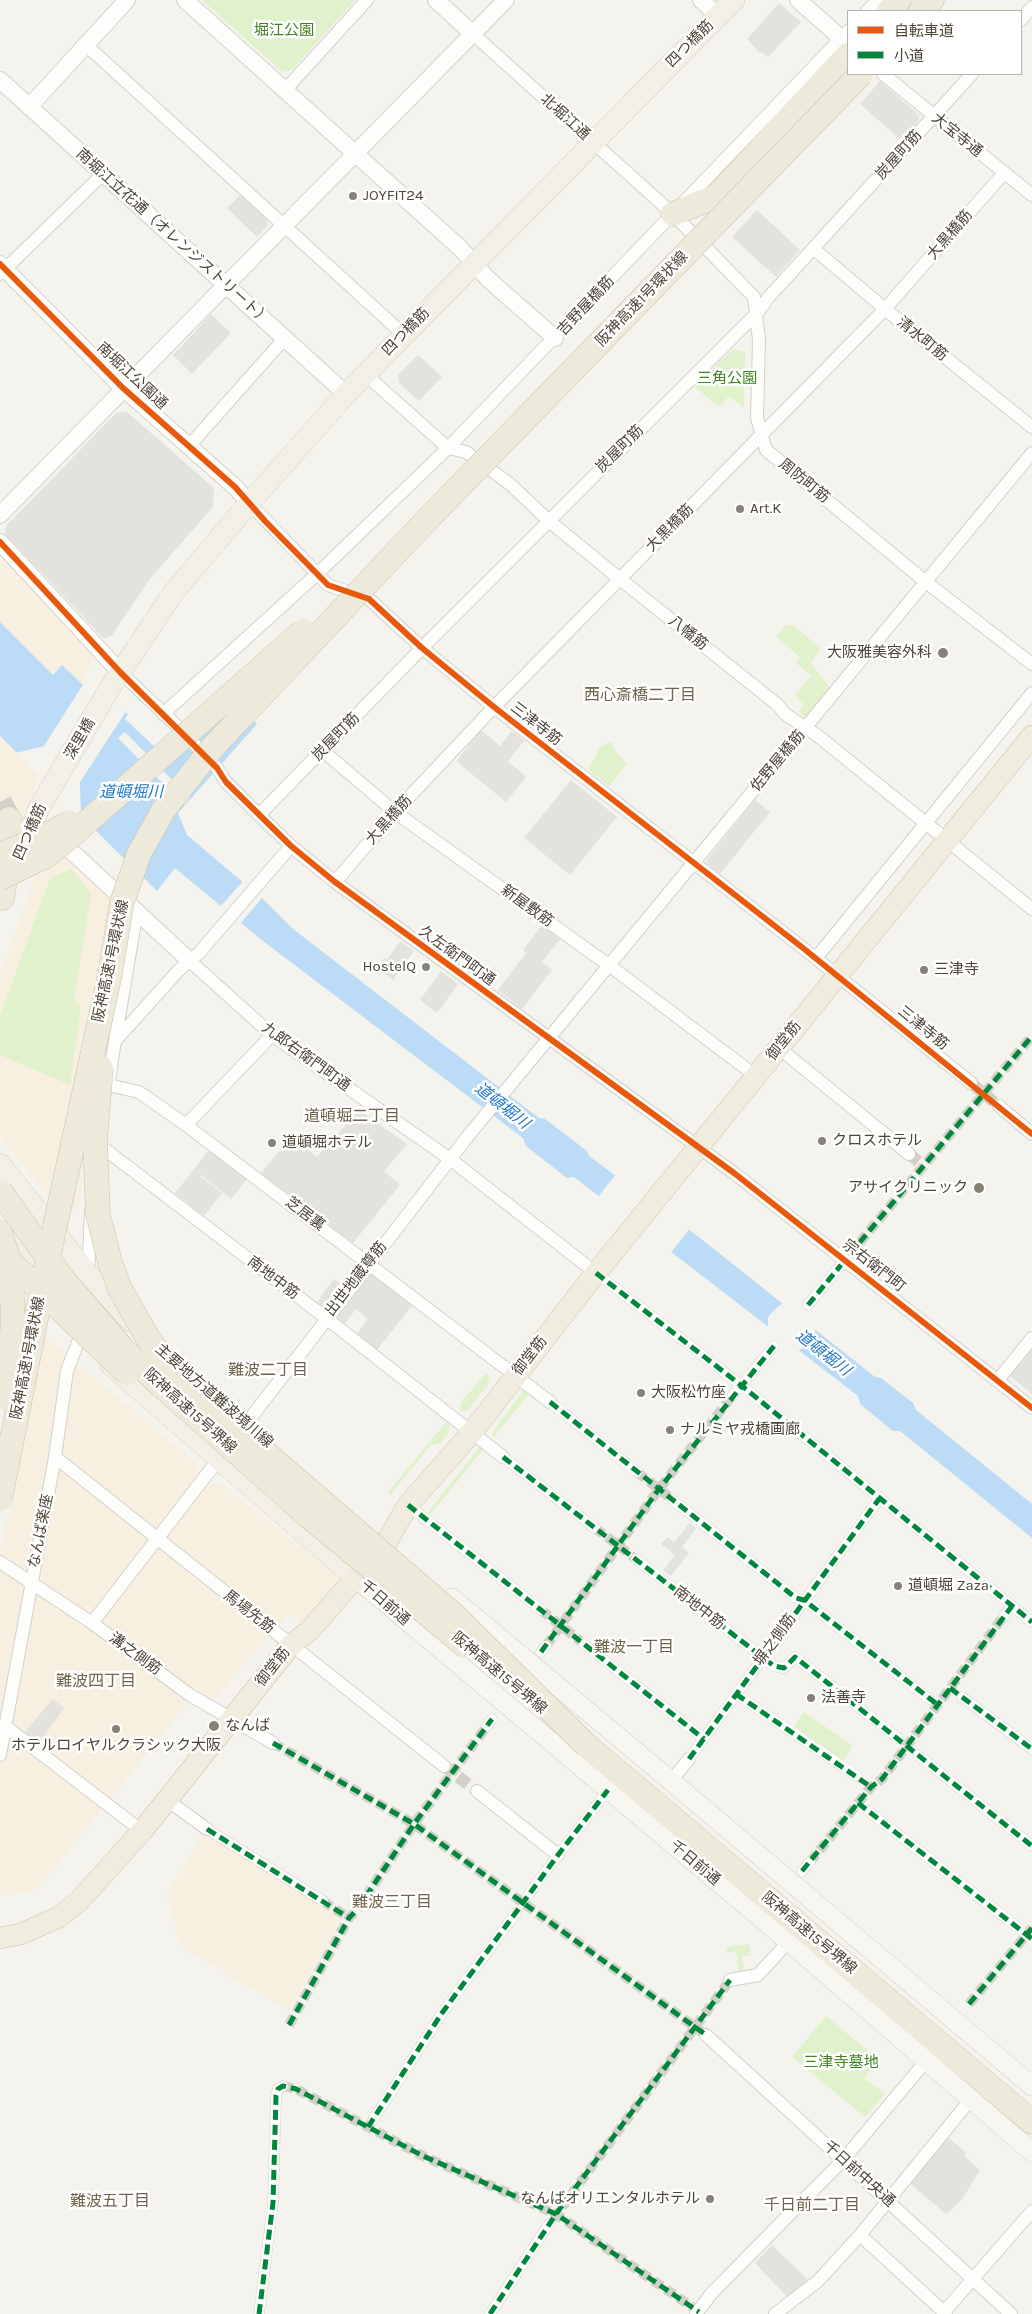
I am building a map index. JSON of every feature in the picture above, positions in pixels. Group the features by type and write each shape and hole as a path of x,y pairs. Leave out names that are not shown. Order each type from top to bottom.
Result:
{"highway":[{"path":"890,10 900,0"},
{"path":"922,10 932,0"},
{"path":"673,214 717,196 846,42"},
{"name":"阪神高速1号環状線","path":"0,1499 62,1191 110,974 122,902 139,854 164,809 213,747 424,523 860,75"},
{"name":"阪神高速1号環状線","path":"1,894 102,811 424,523"},
{"name":"御堂筋","path":"0,1938 21,1934 59,1917 79,1901 142,1831 291,1644 309,1631 386,1542 408,1505 472,1432 596,1273 1032,736"},
{"path":"0,854 60,829 124,781 164,756"},
{"path":"1,894 9,855 9,819"},
{"path":"110,974 95,1140 98,1215 110,1262 120,1289 149,1340 167,1363 204,1400 454,1615 586,1745"},
{"name":"阪神高速15号堺線","path":"0,1191 62,1278 123,1349 191,1414 306,1514 586,1745 1032,2122"},
{"path":"3,1240 98,1347 162,1403 306,1514"},
{"path":"0,1459 13,1323 10,1263 3,1240"}],"main road":[{"name":"四つ橋筋","path":"108,691 173,594 249,503 346,394 734,0"},
{"name":"深里橋","path":"51,788 108,691"},
{"name":"四つ橋筋","path":"1,894 51,788"},
{"name":"主要地方道難波境川線","path":"0,1164 88,1274 182,1372 386,1542"},
{"path":"3,1240 28,1264 80,1337 218,1460 356,1578"},
{"path":"386,1542 1032,2086"},
{"name":"千日前通","path":"356,1578 788,1942 1032,2152"}],"street":[{"path":"29,107 127,0"},
{"path":"185,0 555,338"},
{"path":"285,90 367,0"},
{"name":"北堀江通","path":"436,0 694,234"},
{"path":"0,515 506,0"},
{"path":"701,0 718,16"},
{"path":"798,0 846,42"},
{"path":"868,10 878,0"},
{"path":"1022,19 1032,7"},
{"path":"86,45 403,334"},
{"name":"大宝寺通","path":"884,75 1032,196"},
{"name":"炭屋町筋","path":"259,816 422,648 758,312 768,298 971,75"},
{"name":"南堀江立花通（オレンジストリート）","path":"0,80 346,394"},
{"name":"大黒橋筋","path":"335,882 396,812 494,707 885,309 1004,173"},
{"path":"2,269 103,174"},
{"name":"吉野屋橋筋","path":"163,714 317,574 448,448 673,214"},
{"name":"周防町筋","path":"694,234 754,297 758,312 757,418 766,450 926,582 1032,664"},
{"name":"清水町筋","path":"814,249 885,309 1032,427"},
{"name":"南堀江公園通","path":"2,269 123,388 235,486 249,503"},
{"path":"189,446 284,339"},
{"path":"365,374 448,448"},
{"name":"八幡筋","path":"448,448 466,452 510,484 549,521 620,579 1032,909"},
{"name":"佐野屋橋筋","path":"468,1136 1032,453"},
{"name":"三津寺筋","path":"249,503 328,585 369,599 422,648 494,707 816,958 971,1083"},
{"path":"0,542 120,672"},
{"name":"久左衛門町通","path":"120,672 176,725 217,768 226,782 291,846 335,882 698,1147"},
{"path":"816,958 1032,693"},
{"name":"新屋敷筋","path":"323,751 396,812 610,966 756,1076"},
{"name":"九郎右衛門町通","path":"32,825 61,840 272,1035 450,1159 596,1273"},
{"path":"116,1041 178,971 212,938 291,846"},
{"path":"88,1274 89,1234 98,1144 137,910"},
{"path":"186,1125 272,1035"},
{"path":"779,1048 909,1154"},
{"name":"芝居裏","path":"108,1085 139,1092 186,1125 550,1402"},
{"path":"998,1106 1032,1134"},
{"name":"出世地蔵尊筋","path":"246,1424 468,1136"},
{"name":"南地中筋","path":"98,1144 326,1318 503,1457"},
{"name":"宗右衛門町","path":"698,1147 1032,1408"},
{"path":"0,1404 5,1351 28,1264 50,1225"},
{"path":"0,1262 3,1240"},
{"path":"808,1305 841,1265"},
{"path":"596,1273 742,1386 1031,1621"},
{"name":"なんば楽座","path":"0,1755 55,1457 67,1370 80,1337"},
{"path":"998,1380 1032,1338"},
{"path":"733,1395 774,1346"},
{"path":"550,1402 637,1472"},
{"name":"馬場先筋","path":"55,1457 444,1766"},
{"path":"503,1457 595,1528"},
{"path":"92,1623 218,1460"},
{"name":"塀之側筋","path":"671,1781 704,1739 804,1600 880,1499"},
{"path":"672,1500 796,1598 804,1600 929,1699"},
{"path":"408,1505 541,1610"},
{"name":"南地中筋","path":"636,1559 763,1657 781,1668 787,1666 795,1657 898,1738"},
{"name":"溝之側筋","path":"0,1562 92,1623 190,1695 273,1743"},
{"path":"1004,1616 1012,1606"},
{"path":"583,1643 704,1739"},
{"path":"736,1694 856,1776"},
{"path":"962,1697 1032,1749"},
{"path":"5,1726 142,1831"},
{"path":"918,1755 1032,1846"},
{"path":"528,1895 608,1790"},
{"path":"477,1791 558,1855"},
{"path":"168,1800 207,1829 323,1901"},
{"path":"868,1811 1020,1929"},
{"path":"802,1872 810,1862"},
{"path":"373,2120 442,2013 516,1913"},
{"path":"730,1980 758,1976 788,1942"},
{"name":"千日前中央通","path":"706,2035 1011,2314"},
{"path":"697,2312 712,2294 844,2160 926,2061"},
{"path":"259,2314 273,2203 276,2096 278,2089 283,2086"},
{"path":"775,2314 818,2281 860,2235 971,2098"},
{"path":"860,2235 945,2313 1032,2211"},
{"path":"490,2314 549,2224"}],"shaded area":[{"path":"779,3 801,22 768,57 762,52 760,53 747,39"},
{"path":"880,81 919,115 919,120 901,140 860,104"},
{"path":"241,194 267,219 268,225 257,237 227,208"},
{"path":"757,210 800,250 776,277 732,237"},
{"path":"211,314 231,333 192,374 173,355"},
{"path":"418,355 442,377 419,401 399,383 398,375"},
{"path":"127,412 214,488 213,507 149,580 112,635 104,639 5,534 6,526 116,413"},
{"path":"0,553 95,653 82,684 63,666 53,675 0,622"},
{"path":"481,730 500,746 512,731 524,741 508,761 526,777 506,802 456,761"},
{"path":"0,736 40,775 0,871"},
{"path":"571,780 617,817 570,875 524,838"},
{"path":"755,800 770,812 720,874 705,862"},
{"path":"55,846 124,909 79,1203 74,1211 68,1212 57,1206 0,1137 0,975 45,851"},
{"path":"542,925 560,939 542,962 552,970 522,1009 498,990 526,953 523,950"},
{"path":"400,941 414,951 393,980 376,968 384,958 387,960"},
{"path":"441,971 458,984 437,1013 420,1000"},
{"path":"359,1110 407,1144 384,1171 400,1185 353,1243 261,1173 292,1136 317,1157"},
{"path":"210,1149 247,1179 231,1199 201,1175 202,1172 200,1176 222,1193 204,1216 175,1193"},
{"path":"370,1271 413,1304 377,1350 357,1334 368,1319 356,1309 344,1325 334,1317"},
{"path":"334,1279 343,1285 325,1308 317,1302"},
{"path":"42,1333 198,1466 196,1477 207,1486 219,1483 336,1574 338,1579 305,1621 301,1622 289,1614 213,1700 188,1703 36,1890 7,1896 0,1894 0,1556"},
{"path":"1032,1350 1032,1394 1010,1376"},
{"path":"690,1523 696,1528 682,1547 689,1553 671,1576 663,1570 675,1555 661,1544 667,1537 674,1542"},
{"path":"53,1699 64,1708 37,1746 23,1734"},
{"path":"204,1833 341,1919 289,2011 180,1946 167,1894"},
{"path":"946,2135 966,2153 964,2156 980,2170 961,2201 946,2214 907,2181"},
{"path":"772,2245 811,2283 790,2300 755,2263"}],"green space":[{"name":"堀江公園","path":"202,0 355,0 292,70 282,72"},
{"name":"三角公園","path":"733,349 745,352 744,408 729,396 719,407 695,387"},
{"path":"786,625 792,625 821,648 811,663 830,688 806,718 799,712 803,704 795,695 811,675 796,663 800,657 776,637"},
{"path":"612,742 615,751 627,764 609,786 588,769 601,746"},
{"path":"71,869 91,893 74,999 81,1008 70,1085 0,1055 0,1017 50,878"},
{"path":"488,1374 490,1382 468,1410 462,1412 460,1404 483,1376"},
{"path":"523,1391 529,1394 493,1438 492,1433"},
{"path":"447,1421 450,1427 449,1432 440,1443 431,1445 390,1495 388,1492"},
{"path":"479,1448 484,1448 431,1514 428,1512"},
{"path":"804,1712 853,1746 843,1761 794,1726"},
{"path":"749,1944 751,1955 742,1956 745,1973 739,1973 736,1951 727,1953 726,1947"},
{"name":"三津寺墓地","path":"826,2016 879,2060 864,2078 885,2094 865,2117 792,2057"}],"water":[{"name":"道頓堀川","path":"0,622 53,675 62,665 82,684 128,714 125,719 155,747 228,693 257,724 178,813 187,835 264,900 293,929 539,1118 545,1119 587,1151 589,1156 700,1238 875,1377 881,1378 913,1403 916,1410 1032,1504 1032,1538 900,1431 893,1431 860,1404 858,1396 574,1177 567,1178 526,1146 523,1138 263,941 175,868 157,891 0,736"}],"pier":[{"path":"84,683 124,708 125,713 80,782 81,817 16,753 44,746"},
{"path":"125,732 190,798 184,805 118,738"},
{"path":"244,880 263,897 239,925 219,908"},
{"path":"617,1173 690,1228 670,1254 597,1198"},
{"path":"785,1301 815,1325 812,1341 797,1352 768,1330 768,1317"}],"tunnel":[{"path":"0,802 9,819"},
{"path":"850,1254 1032,1036"},
{"path":"971,1083 999,1106"},
{"path":"909,1154 923,1165"},
{"path":"546,1646 659,1489 733,1395"},
{"path":"637,1472 673,1500"},
{"path":"595,1528 636,1559"},
{"path":"541,1610 583,1643"},
{"path":"810,1862 871,1787 882,1779 1004,1616"},
{"path":"289,2025 349,1918 357,1910 414,1824 487,1726"},
{"path":"273,1743 414,1824 706,2035"},
{"path":"444,1766 477,1791"},
{"path":"323,1901 349,1918"},
{"path":"969,2004 1032,1928"},
{"path":"553,2219 730,1980"},
{"path":"283,2086 296,2089 423,2156 556,2214 692,2307"}],"marked path":[{"path":"850,1254 1032,1036"},
{"path":"808,1305 841,1265"},
{"path":"596,1273 742,1386 1032,1622"},
{"path":"541,1652 659,1489 774,1346"},
{"path":"550,1402 796,1598 804,1600 938,1705"},
{"path":"503,1457 774,1666 784,1668 795,1657 1032,1846"},
{"path":"689,1759 879,1499"},
{"path":"408,1505 704,1739"},
{"path":"802,1871 871,1787 882,1779 1012,1606"},
{"path":"950,1688 1032,1749"},
{"path":"736,1694 871,1787"},
{"path":"289,2025 349,1918 357,1910 414,1824 492,1719"},
{"path":"273,1743 414,1824 706,2035"},
{"path":"368,2127 442,2013 608,1790"},
{"path":"858,1803 1032,1939"},
{"path":"207,1829 349,1918"},
{"path":"969,2004 1032,1928"},
{"path":"490,2314 556,2214 730,1980"},
{"path":"259,2314 273,2203 276,2096 278,2089 283,2086 296,2089 423,2156 556,2214 699,2312"}],"cycle path":[{"path":"0,264 123,388 235,487 265,521 328,585 369,599 422,648 494,707 803,948 1032,1134"},
{"path":"0,542 120,672 217,768 226,782 291,846 335,882 734,1173 1032,1408"}],"place":[{"name":"JOYFIT24","path":"353,196"},
{"name":"Art.K","path":"740,509"},
{"name":"大阪雅美容外科","path":"943,653"},
{"name":"HostelQ","path":"426,967"},
{"name":"三津寺","path":"924,970"},
{"name":"クロスホテル","path":"822,1141"},
{"name":"道頓堀ホテル","path":"272,1143"},
{"name":"アサイクリニック","path":"979,1188"},
{"name":"大阪松竹座","path":"641,1393"},
{"name":"ナルミヤ戎橋画廊","path":"670,1430"},
{"name":"道頓堀 Zaza","path":"898,1586"},
{"name":"法善寺","path":"811,1698"},
{"name":"なんば","path":"214,1726"},
{"name":"ホテルロイヤルクラシック大阪","path":"116,1729"},
{"name":"なんばオリエンタルホテル","path":"710,2199"}],"district":[{"name":"西心斎橋二丁目","path":"640,695"},
{"name":"道頓堀二丁目","path":"352,1116"},
{"name":"難波二丁目","path":"268,1370"},
{"name":"難波一丁目","path":"634,1647"},
{"name":"難波四丁目","path":"96,1681"},
{"name":"難波三丁目","path":"392,1902"},
{"name":"難波五丁目","path":"110,2201"},
{"name":"千日前二丁目","path":"812,2205"}]}
